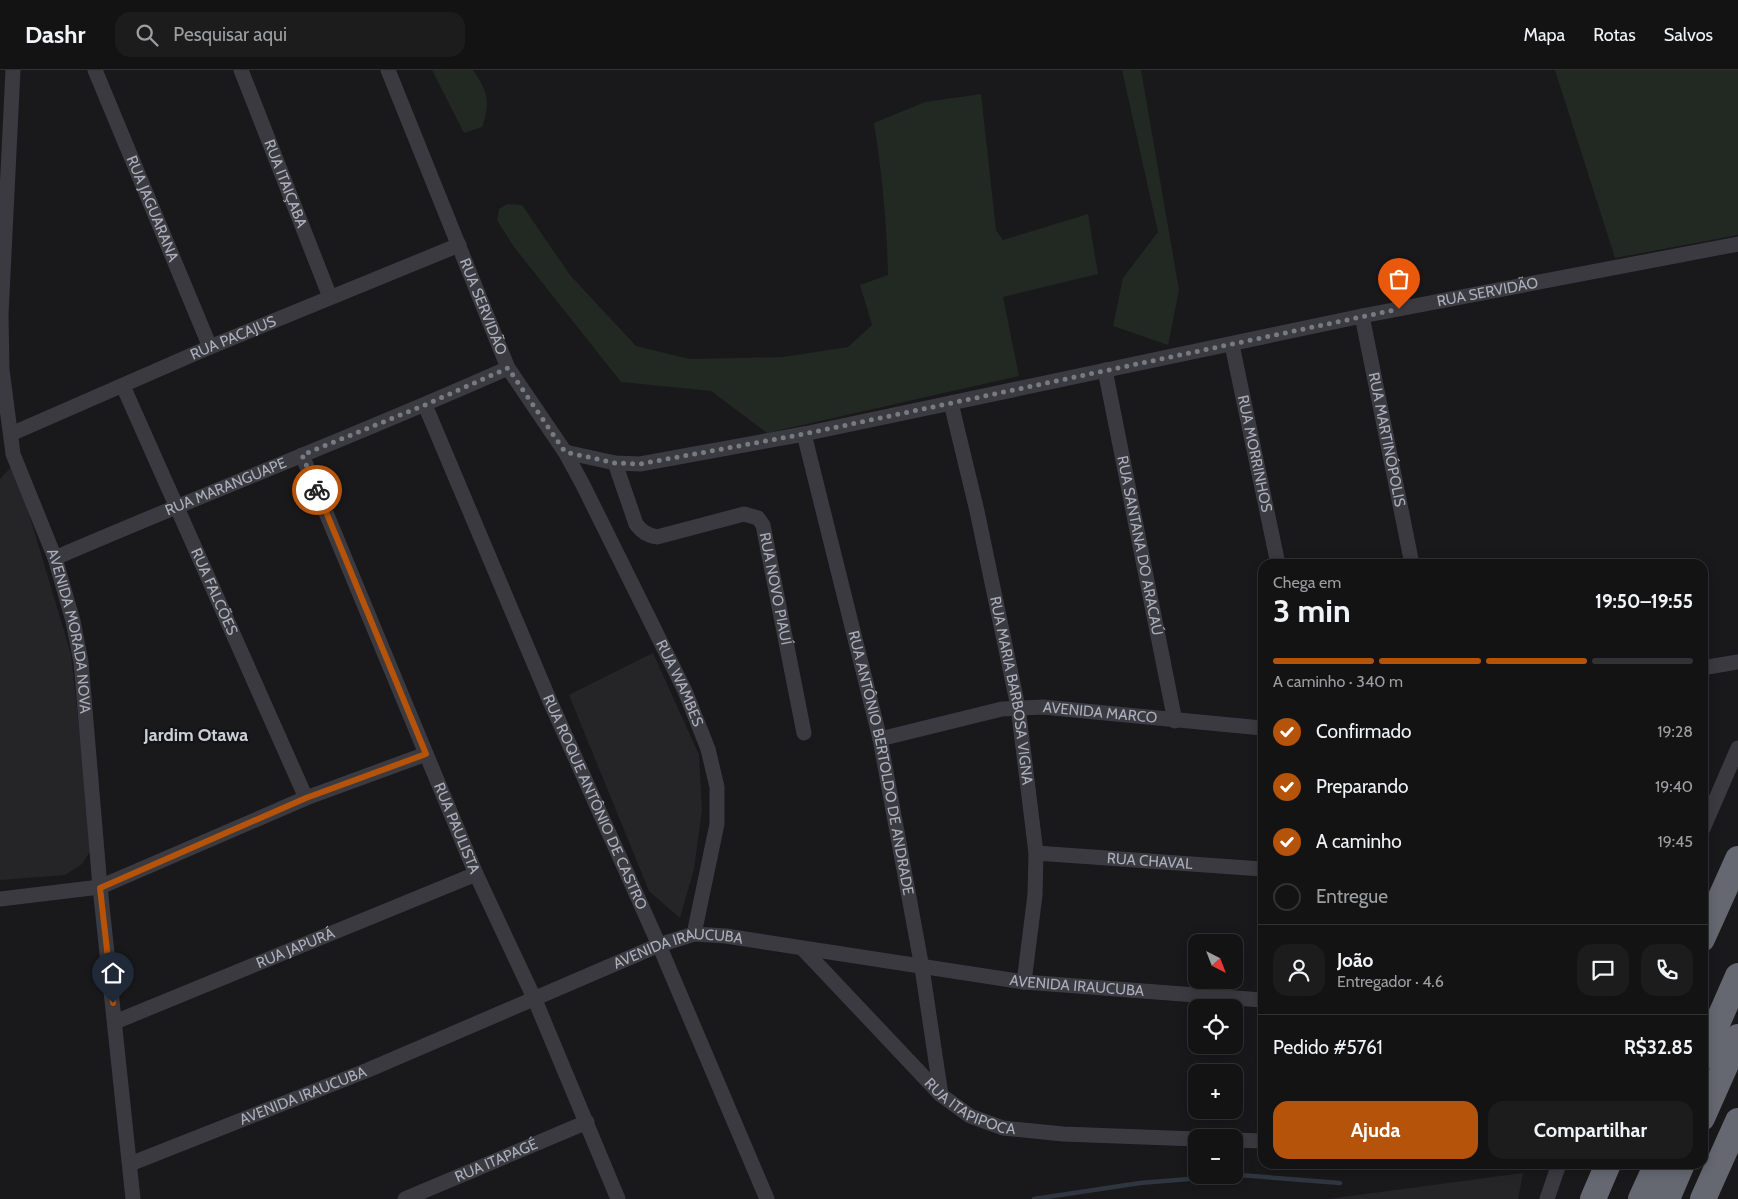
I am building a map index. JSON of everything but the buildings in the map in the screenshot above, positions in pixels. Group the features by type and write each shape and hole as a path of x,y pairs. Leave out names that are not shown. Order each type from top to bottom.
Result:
{"highway":[{"path":"1708,926 1738,859"},
{"path":"1708,1044 1738,976"},
{"path":"1708,1104 1738,1037"},
{"path":"1703,1199 1738,1121"},
{"path":"1593,1199 1606,1169"},
{"path":"1641,1199 1655,1169"},
{"path":"1667,1199 1680,1169"}],"street":[{"name":"AVENIDA MORADA NOVA","path":"13,70 4,146 2,370 10,434 17,467 55,558 73,621 81,662 100,888 133,1199"},
{"name":"RUA JAGUARANA","path":"95,70 210,347"},
{"name":"RUA ITAIÇABA","path":"240,70 330,297"},
{"name":"RUA SERVIDÃO","path":"388,70 508,368 565,452 615,463 640,464 804,434 1362,316 1738,244"},
{"name":"RUA PACAJUS","path":"10,434 210,347 459,245"},
{"name":"RUA MARTINÓPOLIS","path":"1362,316 1411,559"},
{"name":"RUA MORRINHOS","path":"1232,345 1277,559"},
{"name":"RUA MARANGUAPE","path":"55,558 176,506 425,405 508,368"},
{"name":"RUA SANTANA DO ARACAÚ","path":"1105,370 1175,721"},
{"name":"RUA FALCÕES","path":"123,386 306,798"},
{"name":"RUA MARIA BARBOSA VIGNA","path":"951,403 978,511 1018,707 1036,853 1035,895 1024,982"},
{"name":"RUA ROQUE ANTÔNIO DE CASTRO","path":"425,405 549,699 660,945 767,1199"},
{"name":"RUA ANTÔNIO BERTOLDO DE ANDRADE","path":"804,434 880,739 922,968 941,1095"},
{"name":"RUA WAMBES","path":"565,452 680,683 708,749 717,787 717,824 694,934"},
{"name":"RUA PAULISTA","path":"302,455 476,874 535,1000 618,1199"},
{"name":"RUA NOVO PIAUÍ","path":"615,463 636,524 641,532 649,536 657,537 744,514 758,518 763,525 804,733"},
{"path":"1708,667 1738,662"},
{"name":"AVENIDA MARCO","path":"880,739 1018,707 1043,707 1258,728"},
{"path":"1708,817 1738,748"},
{"path":"0,899 100,888 306,798 426,754"},
{"name":"RUA CHAVAL","path":"1036,853 1258,869"},
{"name":"RUA JAPURÁ","path":"115,1022 476,874"},
{"name":"AVENIDA IRAUCUBA","path":"130,1164 535,1000 660,945 694,934 726,936 804,950 1024,982 1258,1000"},
{"name":"RUA ITAPIPOCA","path":"804,950 941,1095 970,1116 1003,1128 1063,1134 1188,1139"},
{"name":"RUA ITAPAGÉ","path":"405,1199 587,1122"},
{"path":"1243,1140 1258,1141"},
{"path":"1547,1199 1558,1169"}],"shaded area":[{"path":"432,70 473,70 485,91 486,97 487,111 482,127 464,133"},
{"path":"1122,70 1141,70 1179,290 1168,345 1113,326 1123,278 1158,232"},
{"path":"1555,70 1738,70 1738,235 1615,258"},
{"path":"981,94 996,230 1003,240 1088,214 1098,274 1003,297 1019,376 767,433 711,391 621,382 514,247 497,220 499,209 507,204 522,205 570,275 636,346 690,359 783,357 848,347 872,325 860,285 888,275 884,199 874,123 925,102"},
{"path":"14,464 71,654 92,848 82,864 65,875 0,880 0,479"},
{"path":"653,653 699,755 702,810 694,869 680,918 649,891 569,695"},
{"path":"1523,1173 1518,1199 1328,1199"}],"waterway":[{"path":"1034,1199 1140,1183 1239,1175 1340,1183"}],"way so far":[{"path":"317,490 302,455 425,405 508,368 565,452 615,463 640,464 804,434 1399,309"}],"district":[{"name":"Jardim Otawa","path":"196,735"}],"route":[{"path":"113,1003 100,888 306,798 426,754 317,490"}]}
